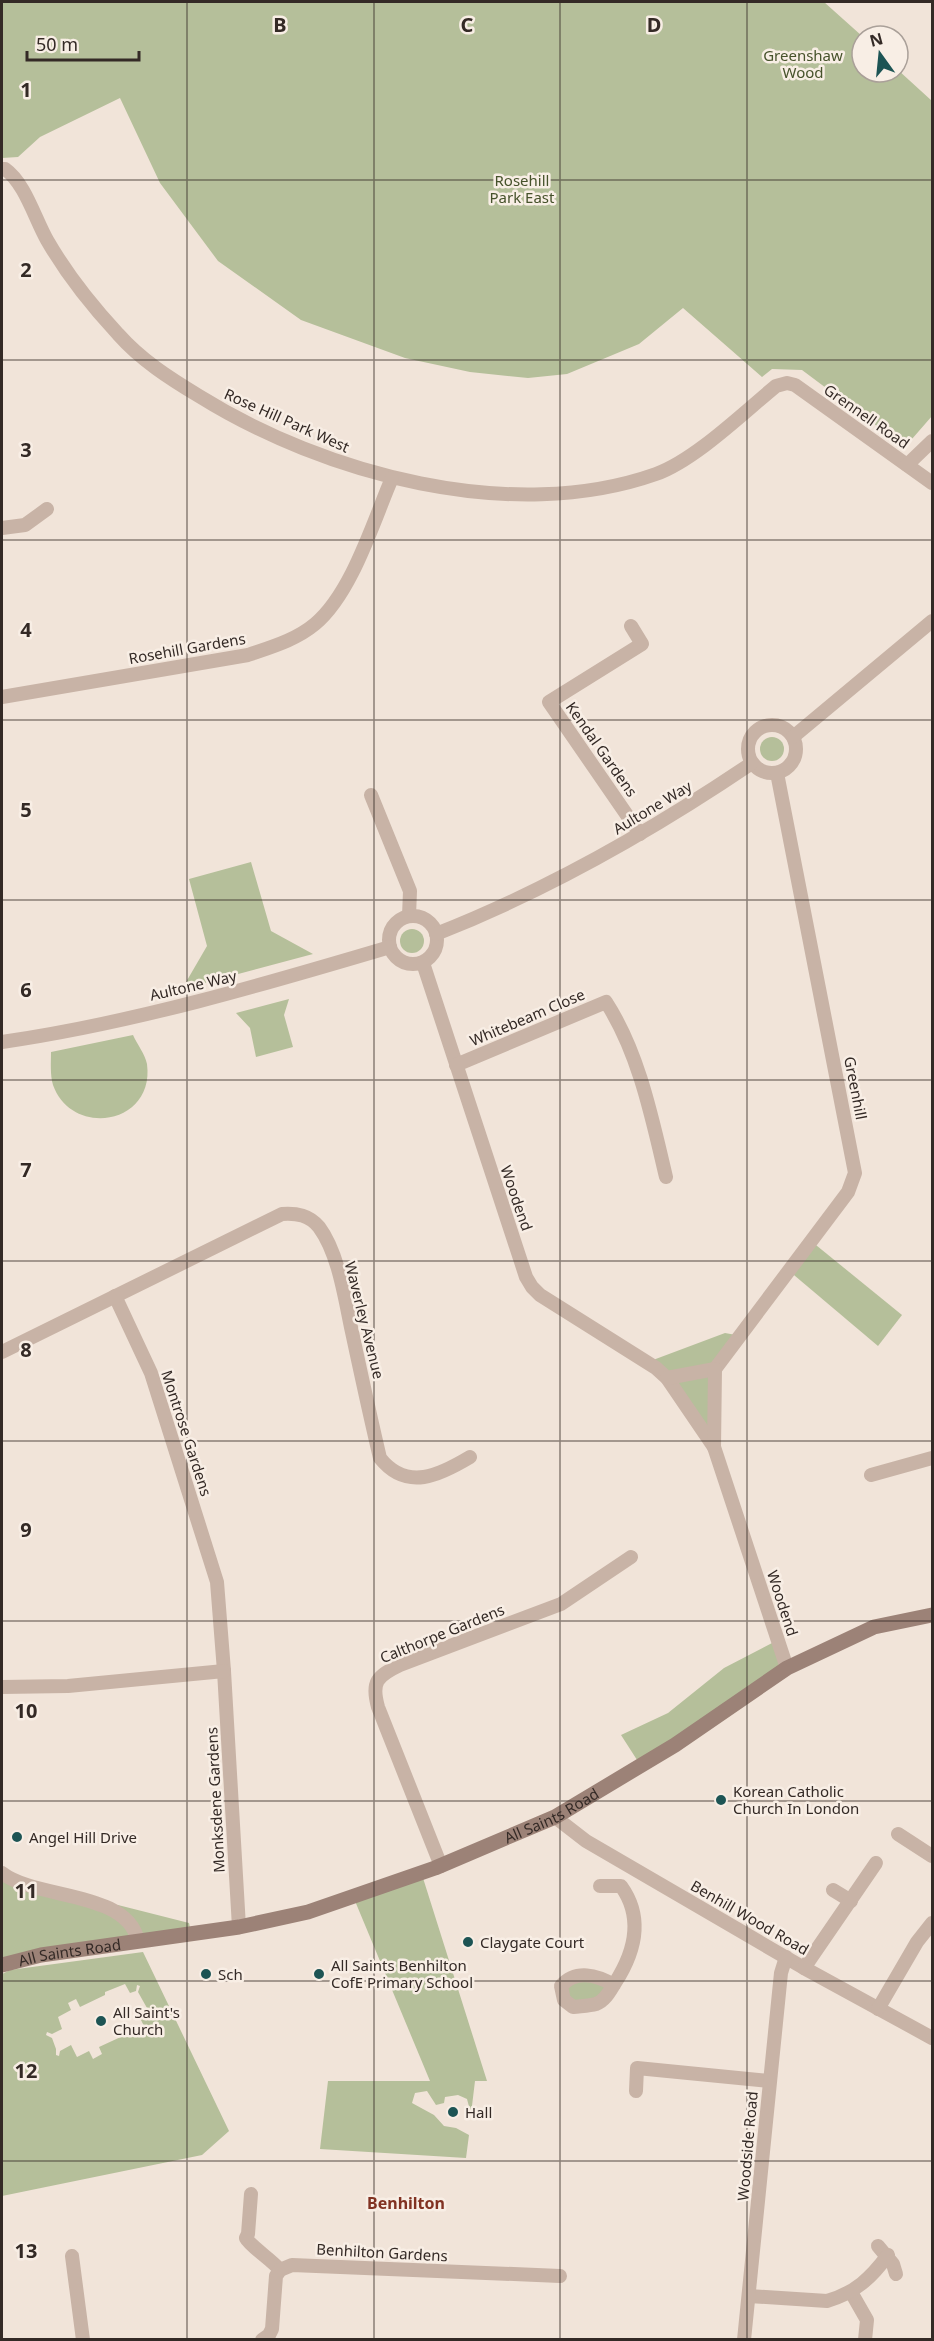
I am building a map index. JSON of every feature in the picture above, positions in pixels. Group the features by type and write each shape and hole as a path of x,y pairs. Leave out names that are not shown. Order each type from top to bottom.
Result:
{"street":[{"name":"Rose Hill Park West","path":"2,169 16,178 62,264 118,334 144,360 238,420 315,453 392,478 489,493 537,494 600,488 657,474 699,450 780,385"},
{"name":"Grennell Road","path":"780,385 787,383 795,385 933,483"},
{"path":"907,465 933,441"},
{"name":"Rosehill Gardens","path":"2,697 248,655 287,642 315,625 333,605 349,579 392,478"},
{"path":"2,528 25,525 47,509"},
{"path":"793,737 933,621"},
{"name":"Kendal Gardens","path":"631,626 642,644 549,702 640,834"},
{"path":"774,725 789,731 796,744 795,760 790,766 777,773 763,772 752,763 748,748 753,734 759,729 774,725"},
{"name":"Aultone Way","path":"436,934 574,870 640,834 752,763"},
{"name":"Greenhill","path":"715,1369 848,1192 855,1173 777,773"},
{"path":"371,795 410,891 409,916"},
{"path":"409,916 424,918 436,934 437,945 434,952 423,963 415,965 399,960 390,947 388,939 394,924 409,916"},
{"name":"Aultone Way","path":"2,1042 132,1017 250,989 390,947"},
{"name":"Woodend","path":"423,963 526,1277 540,1295 645,1359 667,1378 714,1447 787,1668"},
{"name":"Whitebeam Close","path":"456,1065 606,1002 615,1016 638,1071 666,1177"},
{"name":"Waverley Avenue","path":"2,1352 282,1214 297,1213 309,1218 319,1227 328,1244 341,1281 380,1458 388,1468 402,1474 423,1478 442,1473 470,1457"},
{"name":"Montrose Gardens","path":"115,1296 151,1373 217,1582"},
{"path":"667,1378 715,1369"},
{"name":"Woodend","path":"714,1447 715,1369"},
{"path":"871,1475 933,1458"},
{"name":"Calthorpe Gardens","path":"441,1866 378,1707 374,1694 376,1681 384,1673 400,1665 561,1604 631,1557"},
{"name":"Monksdene Gardens","path":"217,1582 239,1928"},
{"name":"All Saints Road","path":"2,1965 41,1955 239,1928 308,1912 441,1866 555,1817 675,1745 787,1668 874,1627 933,1615"},
{"path":"2,1687 68,1686 224,1671"},
{"name":"Benhill Wood Road","path":"555,1817 586,1841 630,1867 804,1968 933,2038"},
{"path":"898,1834 933,1856"},
{"path":"804,1968 876,1863"},
{"path":"621,1886 630,1867"},
{"name":"All Saints Road","path":"2,1873 26,1885 120,1913 130,1921 136,1931 138,1941"},
{"path":"600,1886 621,1886"},
{"path":"614,1985 627,1965 634,1945 630,1899 621,1886"},
{"path":"832,1890 851,1901"},
{"path":"878,2009 917,1942 933,1923"},
{"name":"Woodside Road","path":"744,2340 769,2081 781,1973 786,1957"},
{"path":"636,2091 637,2068 769,2081"},
{"path":"251,2194 246,2238 248,2242 269,2257 280,2270 274,2284 272,2329 264,2339"},
{"path":"749,2296 827,2301 851,2292 873,2275 883,2251 893,2264 896,2274"},
{"path":"72,2256 83,2340"},
{"name":"Benhilton Gardens","path":"280,2270 292,2265 560,2276"},
{"path":"851,2292 867,2320 865,2340"}],"green space":[{"name":"Rosehill Park East","path":"2,2 824,2 850,25 850,84 910,84 910,81 932,101 932,416 905,447 802,370 772,369 762,377 683,308 639,344 567,374 528,378 470,372 405,358 301,320 218,261 160,183 120,98 40,137 18,157 2,158"},
{"path":"772,737 781,740 784,749 781,758 772,761 763,758 760,749 763,740"},
{"path":"251,862 271,931 313,954 182,989 207,946 189,879"},
{"path":"412,929 420,933 424,941 420,949 412,953 404,949 400,941 404,933"},
{"path":"289,999 284,1015 293,1047 256,1057 250,1028 236,1013"},
{"path":"133,1035 147,1064 146,1085 138,1100 126,1111 110,1117 93,1118 77,1113 63,1102 52,1081 51,1052"},
{"path":"811,1241 902,1315 878,1346 788,1270"},
{"path":"725,1333 736,1335 712,1366 711,1437 653,1360"},
{"path":"774,1642 783,1667 639,1763 621,1735 668,1713 724,1668"},
{"path":"2,1877 113,1912 118,1905 189,1923 191,1932 2,1962"},
{"path":"423,1878 487,2081 475,2081 471,2114 467,2099 458,2095 445,2097 444,2103 436,2105 427,2091 415,2093 412,2103 434,2115 444,2126 456,2128 469,2135 466,2158 320,2149 328,2081 430,2081 355,1901"},
{"path":"143,1952 229,2131 202,2155 2,2196 2,1974 10,1970","holes":["125,1984 130,1993 136,1991 137,1985 140,1986 138,1992 147,2008 152,2010 138,2014 144,2026 149,2027 148,2030 144,2029 126,2037 125,2035 99,2047 102,2054 93,2059 89,2051 77,2057 71,2045 60,2051 59,2056 56,2055 52,2038 46,2035 47,2032 52,2034 62,2029 58,2017 71,2010 68,2003 76,1999 80,2007 105,1995 105,1992"]},
{"path":"589,1978 608,1988 595,2000 574,2003 565,1988 570,1983"}],"place":[{"name":"Korean Catholic Church In London","path":"721,1800"},
{"name":"Angel Hill Drive","path":"17,1837"},
{"name":"Claygate Court","path":"468,1942"},
{"name":"Sch","path":"206,1974"},
{"name":"All Saints Benhilton CofE Primary School","path":"319,1974"},
{"name":"All Saint's Church","path":"101,2021"},
{"name":"Hall","path":"453,2112"}],"district":[{"name":"Benhilton","path":"406,2203"}],"park label":[{"name":"Greenshaw Wood","path":"803,64"}]}
